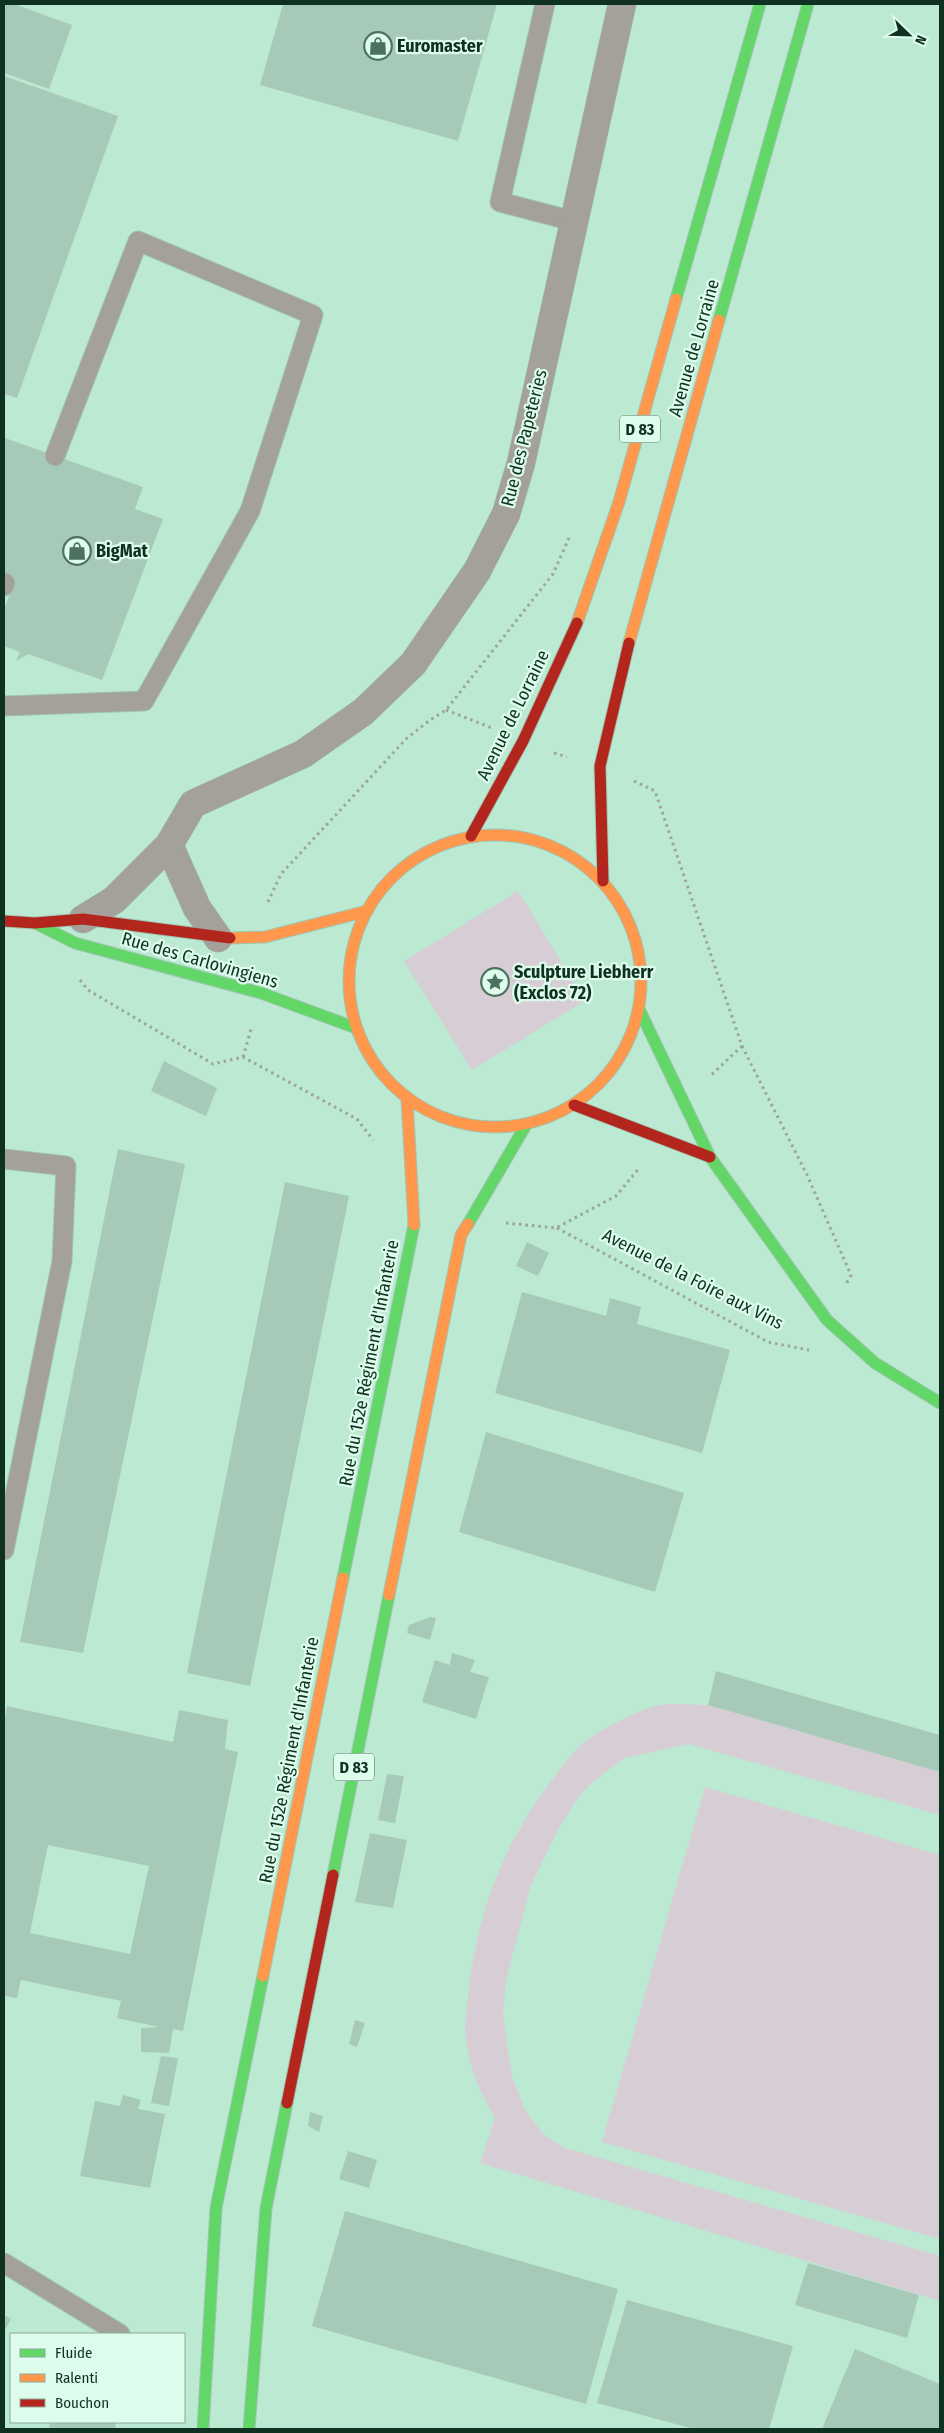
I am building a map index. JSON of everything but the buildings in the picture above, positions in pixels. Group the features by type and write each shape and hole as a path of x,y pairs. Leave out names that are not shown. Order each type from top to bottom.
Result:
{"main road":[{"name":"Avenue de Lorraine","path":"471,836 523,741 584,607 619,502 760,4"},
{"name":"Avenue de Lorraine","path":"602,880 600,766 632,630 808,4"},
{"path":"471,836 519,836 564,851 602,880 628,919 639,954 641,964 639,1009 626,1047 604,1080 574,1105 551,1117 526,1125 484,1128 444,1119 407,1099 376,1067 356,1028 349,989 352,948 367,911 393,876 429,850 471,836"},
{"name":"Rue des Carlovingiens","path":"4,921 35,923 83,919 218,938 265,937 367,911"},
{"name":"Rue des Carlovingiens","path":"35,923 75,943 261,993 356,1028"},
{"path":"639,1009 710,1157 827,1320 875,1363 940,1403"},
{"name":"Rue du 152e Régiment d'Infanterie","path":"203,2429 216,2208 414,1223 411,1204 407,1099"},
{"path":"574,1105 710,1157"},
{"name":"D 83","path":"249,2429 266,2208 461,1235 526,1125"}],"street":[{"name":"Rue des Papeteries","path":"83,919 114,900 169,844 193,804 303,754 363,712 413,664 476,571 506,514 521,463 622,4"},
{"path":"169,844 197,908 218,938"}],"lane":[{"path":"545,4 500,202 573,220"},
{"path":"4,706 144,701 250,510 312,315 138,241 55,456"},
{"path":"4,1159 66,1166 62,1261 4,1550"},
{"path":"4,2263 118,2333"}],"path":[{"path":"265,937 268,898 281,874 406,739 446,710 553,574 572,531"},
{"path":"76,975 88,990 213,1064 243,1057 261,993"},
{"path":"742,1046 807,1175 850,1275 827,1320"},
{"name":"Avenue de la Foire aux Vins","path":"556,1228 768,1342 816,1352"}],"shaded area":[{"path":"518,891 585,1001 472,1070 404,961"},
{"path":"674,1704 708,1705 940,1772 940,1815 688,1744 625,1758 595,1780 579,1796 559,1828 531,1885 506,1980 503,2015 512,2076 525,2110 544,2135 565,2148 940,2256 940,2301 480,2163 495,2117 484,2098 470,2061 466,2040 466,2010 481,1923 489,1897 510,1848 538,1800 555,1776 587,1740 620,1720 655,1706"},
{"path":"705,1787 940,1855 940,2239 602,2142"}],"traffic: fast":[{"path":"676,299 760,4"},
{"path":"719,320 808,4"},
{"path":"35,923 75,943 261,993 356,1028"},
{"path":"639,1009 710,1157 827,1320 875,1363 940,1403"},
{"path":"468,1224 526,1125"},
{"path":"343,1578 414,1225"},
{"path":"333,1875 389,1595"},
{"path":"203,2429 216,2208 263,1976"},
{"path":"249,2429 266,2208 287,2103"}],"traffic: slow":[{"path":"577,623 619,502 676,299"},
{"path":"629,643 719,320"},
{"path":"495,835 537,841 564,852 588,868 608,888 624,912 635,939 641,981 635,1023 624,1050 608,1074 588,1094 564,1110 537,1121 495,1127 453,1121 426,1110 402,1094 382,1074 366,1050 355,1023 349,981 355,939 366,912 382,888 402,868 426,852 453,841 495,835"},
{"path":"230,938 265,937 367,911"},
{"path":"407,1099 414,1225"},
{"path":"389,1595 461,1235 468,1224"},
{"path":"263,1976 343,1578"}],"traffic: jam":[{"path":"471,836 523,741 577,623"},
{"path":"603,881 600,766 629,643"},
{"path":"4,921 35,923 83,919 230,938"},
{"path":"574,1105 710,1157"},
{"path":"287,2103 333,1875"}],"place":[{"name":"Euromaster","path":"378,46"},
{"name":"BigMat","path":"77,551"},
{"name":"Sculpture Liebherr (Exclos 72)","path":"495,982"}]}
